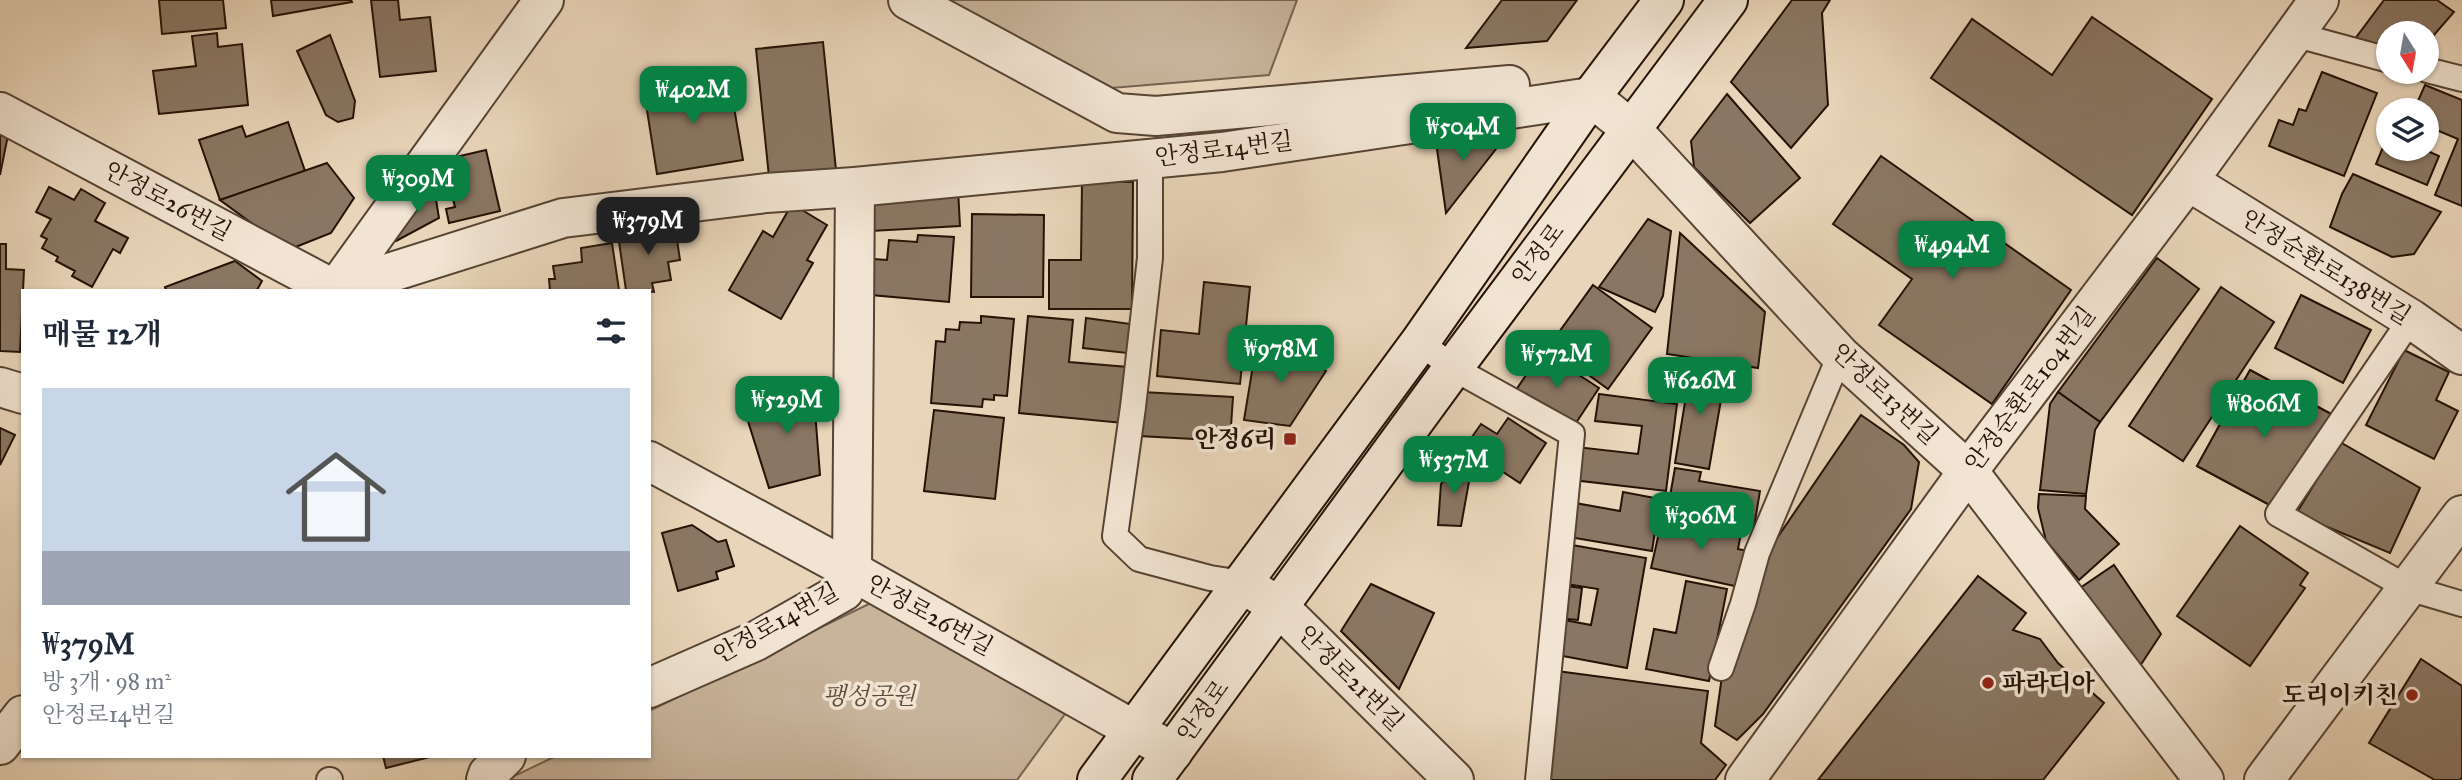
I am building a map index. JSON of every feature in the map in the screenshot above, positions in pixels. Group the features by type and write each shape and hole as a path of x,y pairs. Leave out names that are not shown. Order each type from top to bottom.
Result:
{"street":[{"path":"336,289 544,0"},
{"path":"908,0 1117,113 1156,116 1599,87"},
{"name":"안정로","path":"1097,780 1420,342 1599,87 1664,0"},
{"name":"안정로","path":"1163,766 1453,368 1728,0"},
{"name":"안정순환로104번길","path":"1745,780 1968,471 2188,181 2319,0"},
{"name":"안정로14번길","path":"338,289 563,218 766,192 855,187 1222,152 1599,87"},
{"name":"안정로13번길","path":"1599,87 1632,130 1840,355 1968,471 2204,780"},
{"name":"안정로26번길","path":"0,112 333,289"},
{"name":"안정순환로138번길","path":"2188,181 2411,319 2462,355"},
{"name":"안정로14번길","path":"651,687 756,641 844,591 852,571 855,187"},
{"path":"0,387 21,393"},
{"name":"안정로26번길","path":"651,462 1133,729 1163,766"},
{"path":"2264,780 2462,515"},
{"name":"안정로21번길","path":"1242,583 1279,607 1454,780"},
{"path":"0,745 21,718"},
{"path":"486,780 488,774 504,758"}],"lane":[{"path":"2293,34 2376,56"},
{"path":"2440,73 2462,79"},
{"path":"1150,159 1150,258 1115,536 1139,559 1210,578 1242,583"},
{"path":"2411,319 2278,514 2408,588 2462,604"},
{"path":"1420,342 1453,368 1572,434 1538,780"},
{"path":"1721,668 1744,604 1757,553 1840,355"}],"green space":[{"path":"941,0 1297,0 1269,75 1111,88"},
{"name":"팽성공원","path":"875,601 1065,714 1017,780 506,780 552,758 651,758 651,710"}],"building":[{"path":"159,0 223,0 226,28 162,34"},
{"path":"271,0 351,0 352,2 273,16"},
{"path":"371,0 398,0 400,20 430,17 436,71 380,77"},
{"path":"1502,0 1577,0 1547,41 1466,48"},
{"path":"1792,0 1830,0 1822,13 1828,105 1791,148 1731,82"},
{"path":"2384,0 2437,0 2454,12 2440,28 2440,21 2376,21 2376,49 2352,43"},
{"path":"2092,17 2212,99 2132,215 1931,78 1972,19 2052,75"},
{"path":"217,33 218,47 242,44 248,105 159,114 153,71 196,66 192,36"},
{"path":"330,35 355,101 353,118 338,122 326,115 297,51"},
{"path":"823,42 836,170 769,177 756,49"},
{"path":"2322,72 2377,93 2344,176 2269,146 2279,120 2293,125 2299,109 2306,111"},
{"path":"729,78 743,160 657,174 644,91"},
{"path":"2425,85 2462,100 2462,206 2435,195 2458,139 2439,131 2439,98 2419,98"},
{"path":"1727,94 1800,178 1750,223 1694,167 1691,141"},
{"path":"288,122 305,171 220,200 199,140 242,126 246,137"},
{"path":"0,134 8,135 0,175"},
{"path":"1496,135 1503,140 1446,213 1436,142"},
{"path":"486,150 500,211 449,223 446,209 455,207 448,181 465,178 460,156"},
{"path":"1881,156 2071,290 1992,404 1879,325 1912,279 1833,224"},
{"path":"2377,161 2437,161 2427,185 2376,164"},
{"path":"327,163 354,198 331,233 288,250 220,200"},
{"path":"2353,174 2441,212 2414,254 2392,257 2330,227 2342,194"},
{"path":"433,181 439,218 396,241 389,236"},
{"path":"1082,181 1133,182 1132,309 1049,309 1049,260 1081,260"},
{"path":"49,187 74,200 81,189 105,203 95,221 128,238 120,253 113,249 92,287 72,276 75,271 56,261 58,257 42,248 47,239 41,236 51,219 36,212"},
{"path":"958,189 960,226 871,231 868,194"},
{"path":"792,204 827,225 807,260 813,263 781,319 729,290 763,231 773,237"},
{"path":"972,214 1044,215 1043,297 971,297"},
{"path":"1648,219 1671,231 1663,296 1655,312 1599,287"},
{"path":"675,226 680,260 668,262 671,280 652,283 654,292 651,289 626,289 618,235"},
{"path":"1680,233 1765,312 1758,368 1667,354"},
{"path":"918,235 954,237 949,302 871,295 874,259 887,260 889,240 917,242"},
{"path":"612,243 619,289 550,289 549,279 555,279 553,266 582,262 581,248"},
{"path":"0,244 6,244 6,269 24,270 20,352 0,351"},
{"path":"2157,258 2199,289 2100,422 2058,392"},
{"path":"235,261 262,281 258,289 165,287"},
{"path":"1204,282 1250,287 1240,384 1157,376 1161,330 1199,334"},
{"path":"1593,285 1652,328 1608,389 1549,346"},
{"path":"2221,287 2274,322 2183,461 2129,426"},
{"path":"2301,295 2371,330 2343,383 2275,348"},
{"path":"981,316 1014,319 1007,396 994,395 994,400 983,399 982,407 931,403 936,341 945,342 946,329 959,330 960,322 981,323"},
{"path":"1028,316 1073,320 1069,362 1128,367 1123,423 1019,413"},
{"path":"1086,318 1131,324 1127,353 1083,348"},
{"path":"1256,347 1303,352 1326,371 1290,426 1244,420"},
{"path":"2404,350 2449,372 2436,400 2458,411 2434,459 2366,425"},
{"path":"1542,351 1599,388 1572,429 1514,393"},
{"path":"1691,366 1726,371 1709,469 1675,463"},
{"path":"2250,370 2331,414 2279,510 2197,466","holes":["2277,425 2301,438 2286,465 2262,452"]},
{"path":"2250,370 2331,414 2279,510 2197,466"},
{"path":"813,385 820,475 769,488 747,418 768,393"},
{"path":"1142,392 1233,397 1230,441 1139,436"},
{"path":"2058,392 2100,422 2095,430 2086,494 2040,490 2050,404"},
{"path":"1599,394 1677,404 1666,491 1573,480 1577,447 1638,454 1642,426 1595,421"},
{"path":"934,410 1004,418 995,499 924,491"},
{"path":"1861,415 1904,445 1919,462 1911,509 1763,714 1737,740 1715,726 1721,683 1760,563"},
{"path":"1508,418 1546,443 1520,483 1465,447 1481,424 1497,434"},
{"path":"0,428 15,435 0,465"},
{"path":"2340,442 2420,488 2390,553 2296,514"},
{"path":"1461,461 1472,465 1461,526 1438,525 1441,484"},
{"path":"1675,468 1701,472 1699,481 1760,491 1754,527 1667,513"},
{"path":"1623,492 1660,499 1652,551 1569,537 1575,503 1620,511"},
{"path":"2039,494 2086,496 2085,509 2119,544 2079,580 2046,541 2038,508"},
{"path":"1663,515 1741,533 1738,549 1752,552 1744,588 1651,568"},
{"path":"692,525 718,542 726,540 734,566 716,572 718,579 678,591 662,533"},
{"path":"2240,526 2308,573 2300,585 2305,588 2250,666 2177,616"},
{"path":"1572,545 1646,558 1627,668 1552,654 1559,619 1591,625 1598,589 1566,584"},
{"path":"2114,565 2161,634 2138,669 2080,588"},
{"name":"파라디아","path":"1978,576 2026,613 2013,630 2040,639 2058,663 2104,703 2043,780 1818,780"},
{"path":"1686,581 1727,589 1709,681 1646,669 1654,629 1676,633"},
{"path":"1371,584 1434,613 1399,689 1341,631"},
{"path":"1559,585 1582,588 1578,620 1556,618"},
{"path":"2421,659 2462,686 2460,780 2435,780 2369,743"},
{"path":"1557,671 1708,691 1701,743 1726,765 1715,780 1544,780"},
{"path":"384,758 426,758 386,768"}],"place":[{"name":"안정6리","path":"1290,439"},
{"name":"파라디아","path":"1988,683"},
{"name":"도리이키친","path":"2412,695"}]}
